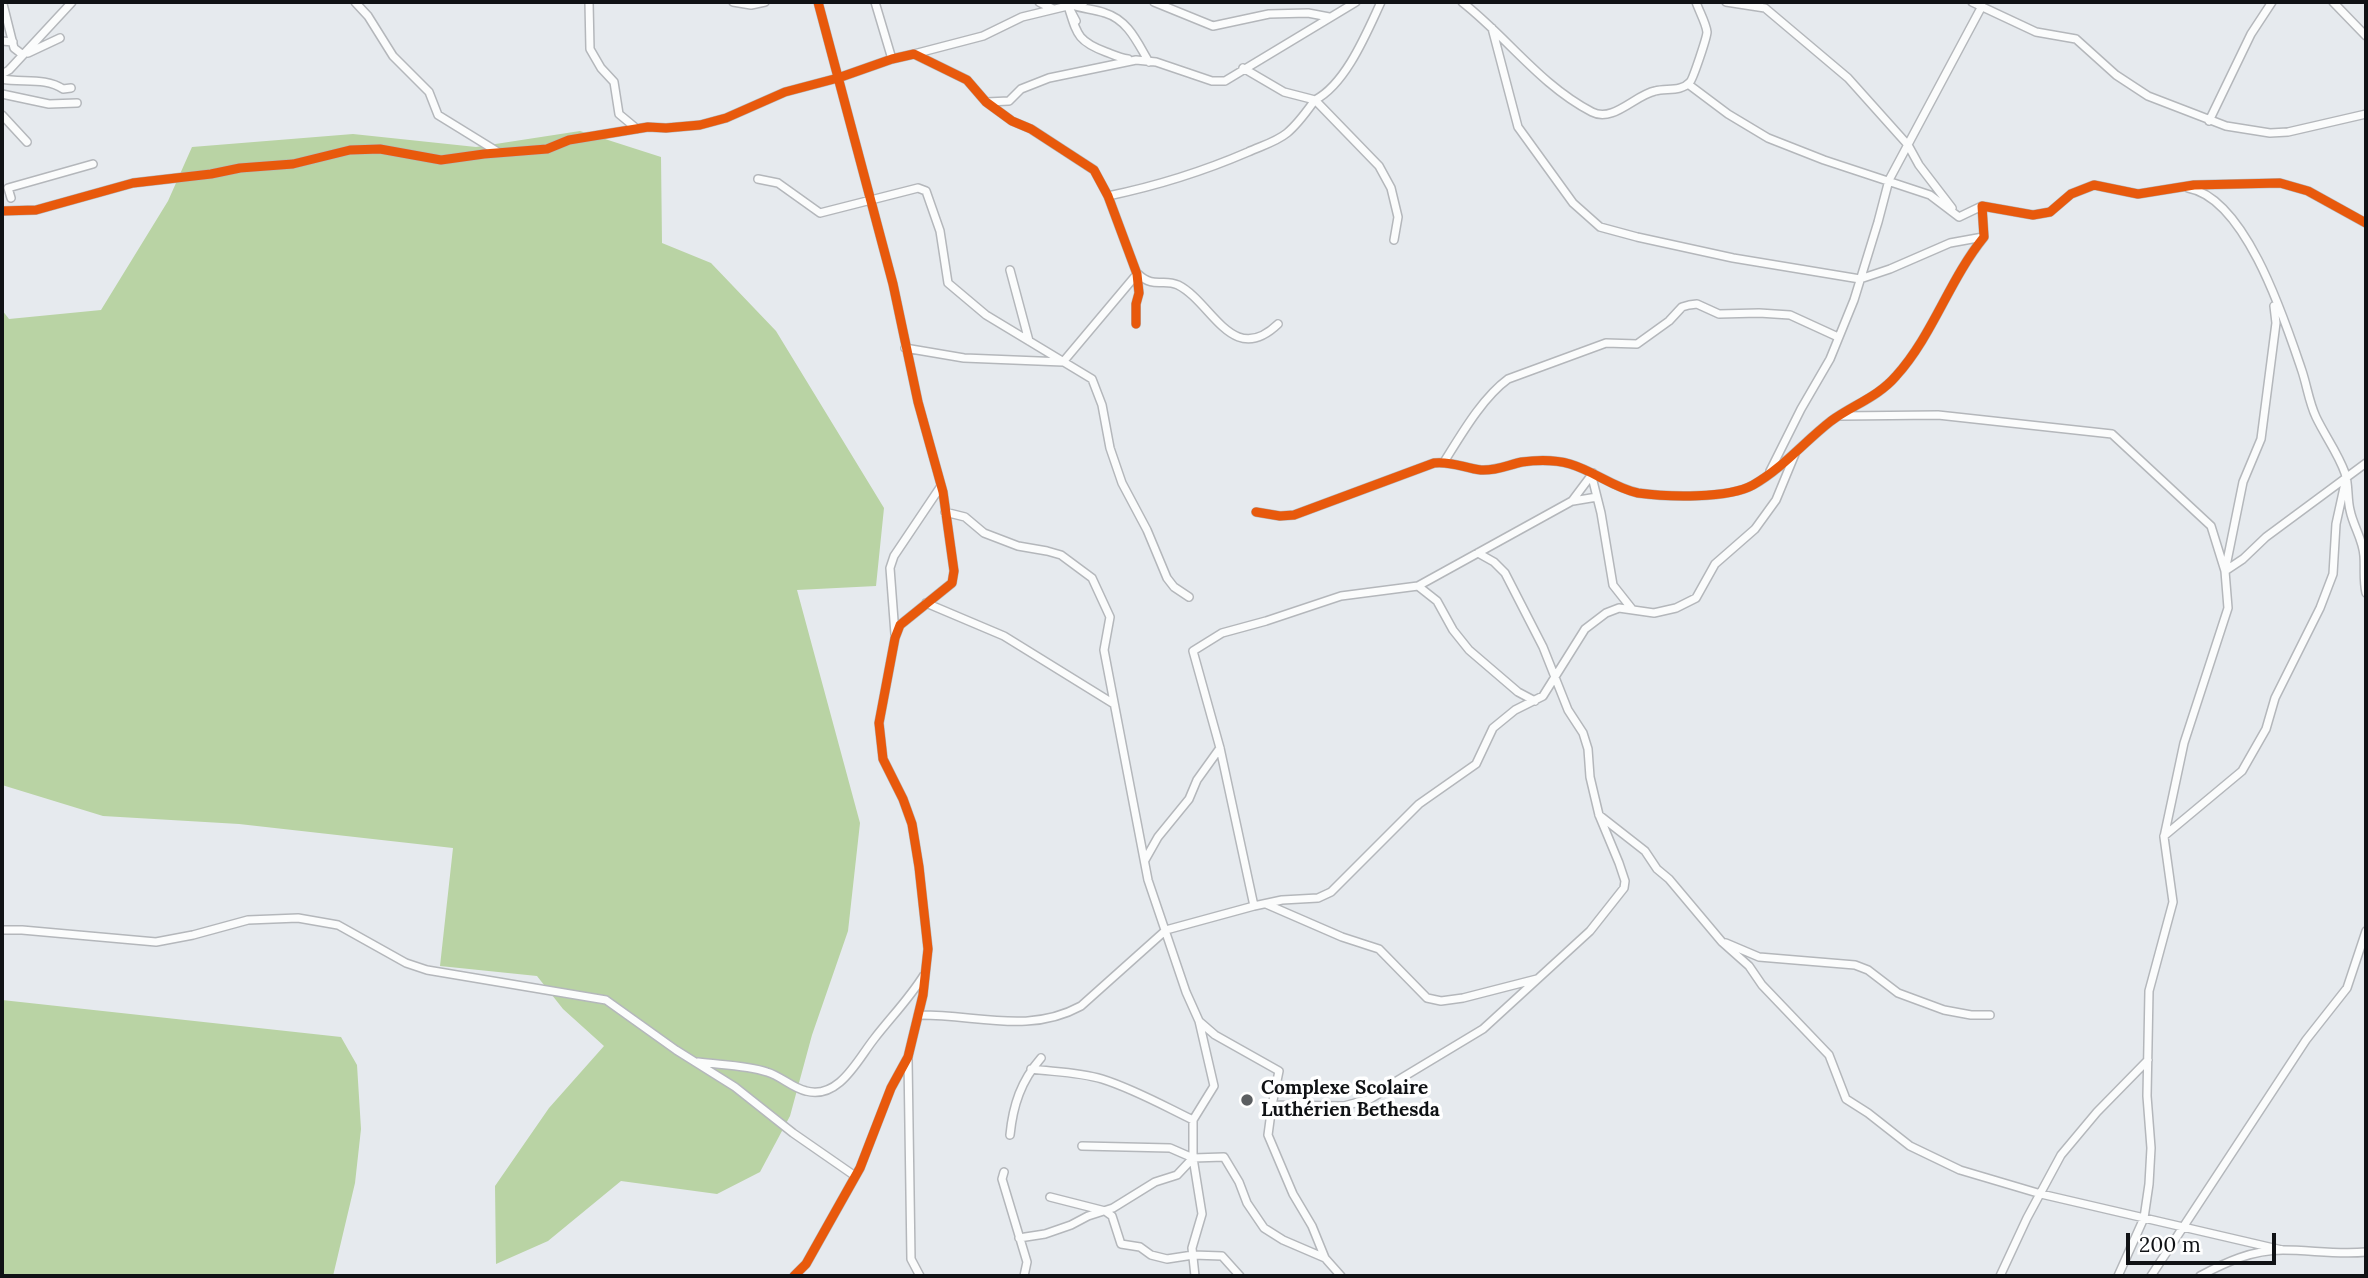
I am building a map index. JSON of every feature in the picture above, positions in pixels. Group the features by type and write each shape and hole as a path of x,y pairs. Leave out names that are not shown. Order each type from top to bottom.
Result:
{"street":[{"path":"2,74 9,70 72,2"},
{"path":"355,2 368,16 393,56 429,92 438,114 499,153"},
{"path":"589,2 590,49 614,82 619,114 637,129"},
{"path":"733,2 751,5 765,2"},
{"path":"818,2 893,284 905,348 941,486 954,571 952,583 900,625 878,723 883,760 903,799 912,824 928,949 918,1015 908,1057 911,1259 919,1276"},
{"path":"875,2 892,59"},
{"path":"1039,2 1052,6"},
{"path":"2,211 36,209 133,183 240,168 293,164 350,150 380,149 441,160 547,149 569,140 637,129 700,125 726,118 785,92 838,78 892,59 983,36 1052,6 1084,2"},
{"path":"1154,2 1213,26 1269,14 1308,13 1329,18"},
{"path":"1069,5 1076,30 1091,47 1119,58 1149,62 1220,82 1356,2"},
{"path":"1108,196 1171,180 1227,161 1286,133 1315,100 1323,96 1357,55 1381,2"},
{"path":"1462,2 1486,20 1559,93 1595,114 1611,113 1652,91 1683,88 1692,80 1707,33 1696,2"},
{"path":"1726,2 1765,8 1849,78 1908,145 1919,165 1959,217"},
{"path":"1972,2 2036,32 2076,39 2130,85 2148,96 2209,121 2247,130 2288,132 2366,114"},
{"path":"2209,121 2251,34 2272,2"},
{"path":"2333,2 2366,36"},
{"path":"3,4 14,48 23,55"},
{"path":"1069,5 1076,21"},
{"path":"1069,5 1104,12 1117,18 1129,28 1149,62"},
{"path":"1769,472 1830,359 1860,279 1889,180 1982,6"},
{"path":"1492,28 1518,127 1573,203 1600,227 1733,258 1860,279 1890,270 1950,243 1984,237"},
{"path":"23,55 60,37"},
{"path":"2,41 13,42"},
{"path":"914,54 967,80 986,102 1012,121 1031,129 1094,170 1108,196 1137,274 1139,293 1136,324"},
{"path":"986,102 1009,101 1021,89 1049,78 1136,60"},
{"path":"1243,68 1284,92 1315,100 1379,166 1391,188 1398,217 1394,240"},
{"path":"2,79 42,82 58,85 63,89 71,88"},
{"path":"1688,83 1718,108 1768,138 1824,160 1930,195 1959,217"},
{"path":"2,94 49,104 77,103"},
{"path":"2,115 27,142"},
{"path":"11,198 5,190 93,164"},
{"path":"758,179 778,183 820,213 872,202 918,188 926,191 940,231 948,283 975,307 1092,379 1102,405 1110,448 1122,483 1147,530 1167,578 1189,597"},
{"path":"1959,217 1982,206 2033,215 2050,212 2071,194 2094,186 2138,194 2194,184 2280,183 2294,185 2325,199 2366,223"},
{"path":"2184,187 2199,190 2212,199 2231,218 2259,260 2303,373 2316,416 2346,475 2350,513 2364,553 2366,593"},
{"path":"1256,512 1280,516 1294,514 1434,463 1444,462 1481,470 1494,470 1524,462 1568,463 1625,490 1649,494 1698,495 1743,489 1795,453 1832,421 1868,400 1896,377 1926,335 1968,257 1984,237 1982,206"},
{"path":"1010,270 1029,341"},
{"path":"1137,274 1150,283 1178,285 1238,337 1253,340 1265,336 1278,324"},
{"path":"1063,362 1137,274"},
{"path":"2225,571 2243,482 2261,439 2276,323 2273,292"},
{"path":"1444,462 1467,426 1507,379 1606,343 1637,344 1689,304 1697,304 1719,314 1790,315 1839,337"},
{"path":"905,348 964,358 1063,362"},
{"path":"1841,416 1938,415 2112,434 2211,526 2225,571 2228,608 2184,743 2164,836 2173,902 2149,991 2149,1184 2144,1218 2118,1276"},
{"path":"918,1015 1019,1023 1066,1014 1082,1006 1167,930 1254,906 1282,900 1318,898 1331,892 1419,804 1476,764 1493,728 1515,710 1543,696 1585,629 1606,613 1619,608 1654,613 1676,608 1696,598 1715,564 1755,529 1776,500 1795,453"},
{"path":"2225,571 2346,475 2366,463"},
{"path":"1592,475 1613,585 1632,609"},
{"path":"1572,501 1592,475"},
{"path":"2164,836 2242,771 2266,729 2275,698 2320,608 2333,574 2336,524 2346,475"},
{"path":"895,638 890,568 894,556 941,486"},
{"path":"1254,906 1220,748 1194,652 1222,633 1341,596 1418,586 1572,501 1597,497"},
{"path":"946,512 969,518 986,534 1018,546 1061,555 1092,578 1110,617 1104,650 1144,860 1153,898 1199,1021 1214,1086 1193,1120 1194,1158 1202,1214 1192,1248 1195,1276"},
{"path":"1272,1105 1344,1106 1370,1098 1483,1029 1590,931 1624,888 1625,881 1619,863 1599,815 1590,777 1587,740 1568,710 1543,647 1505,573 1494,562 1478,553"},
{"path":"1418,586 1437,601 1453,630 1469,650 1518,692 1535,701"},
{"path":"926,603 1004,636 1114,704"},
{"path":"1144,860 1158,836 1189,799 1197,780 1220,748"},
{"path":"1599,815 1645,851 1657,869 1722,942 1749,966 1762,985 1829,1055 1846,1099 1910,1146 1960,1170 2042,1194 2144,1218 2282,1250 2342,1254 2366,1252"},
{"path":"1266,904 1342,937 1379,949 1427,998 1441,1001 1463,998 1537,979"},
{"path":"2,930 156,942 248,920 298,918 338,925 406,963 427,970 606,1000 694,1062 735,1087 793,1133 855,1176"},
{"path":"2151,1276 2306,1040 2347,988 2366,931"},
{"path":"1722,942 1759,957 1855,965 1868,970 1898,993 1944,1010 1990,1015"},
{"path":"694,1062 768,1072 807,1092 824,1090 842,1080 857,1065 871,1042 909,999 924,975"},
{"path":"1199,1021 1215,1035 1279,1071 1268,1135 1293,1194 1312,1226 1325,1258 1341,1276"},
{"path":"794,1276 806,1264 855,1176 891,1088 908,1057"},
{"path":"1010,1135 1016,1098 1031,1069 1041,1058"},
{"path":"2000,1276 2061,1155 2097,1112 2149,1060"},
{"path":"1031,1069 1079,1074 1104,1080 1193,1120"},
{"path":"1083,1146 1170,1148 1194,1158 1224,1157 1239,1182 1247,1203 1264,1228 1283,1240 1325,1258"},
{"path":"1019,1238 1045,1234 1113,1208 1155,1182 1177,1175 1194,1158"},
{"path":"1004,1172 1002,1179 1027,1262 1024,1276"},
{"path":"1050,1196 1105,1211 1112,1216 1121,1244 1140,1247 1151,1255 1167,1259 1193,1255 1223,1256 1240,1276"},
{"path":"2200,1276 2226,1262 2248,1255 2282,1250"}],"green space":[{"path":"580,131 661,157 662,243 711,263 776,331 884,508 876,586 797,590 860,823 848,931 812,1035 790,1116 760,1172 717,1194 621,1181 548,1241 496,1264 495,1186 549,1108 604,1046 563,1009 537,976 440,966 453,848 239,824 103,816 2,785 2,310 9,319 101,310 168,201 192,147 353,134 476,147"},
{"path":"2,1000 341,1037 357,1065 361,1129 355,1183 333,1276 2,1276"}],"cycle path":[{"path":"794,1276 806,1264 860,1168 891,1088 908,1057 923,995 928,949 919,867 912,824 883,759 879,723 895,638 900,625 952,583 954,571 943,492 918,402 893,284 818,2"},
{"path":"2,211 36,210 133,183 240,168 293,164 350,150 380,149 441,160 547,149 569,140 648,127 700,125 726,118 785,92 914,54 967,80 986,102 1012,121 1031,129 1094,170 1108,196 1137,274 1139,293 1136,324"},
{"path":"1256,512 1294,515 1434,463 1486,470 1522,462 1559,462 1579,467 1638,493 1681,496 1713,495 1742,490 1774,471 1831,421 1873,395 1896,376 1920,343 1961,271 1984,237 1982,206 2033,215 2050,212 2071,194 2094,185 2138,194 2194,185 2280,183 2308,191 2366,223"}],"place":[{"name":"Complexe Scolaire Luthérien Bethesda","path":"1247,1100"}]}
